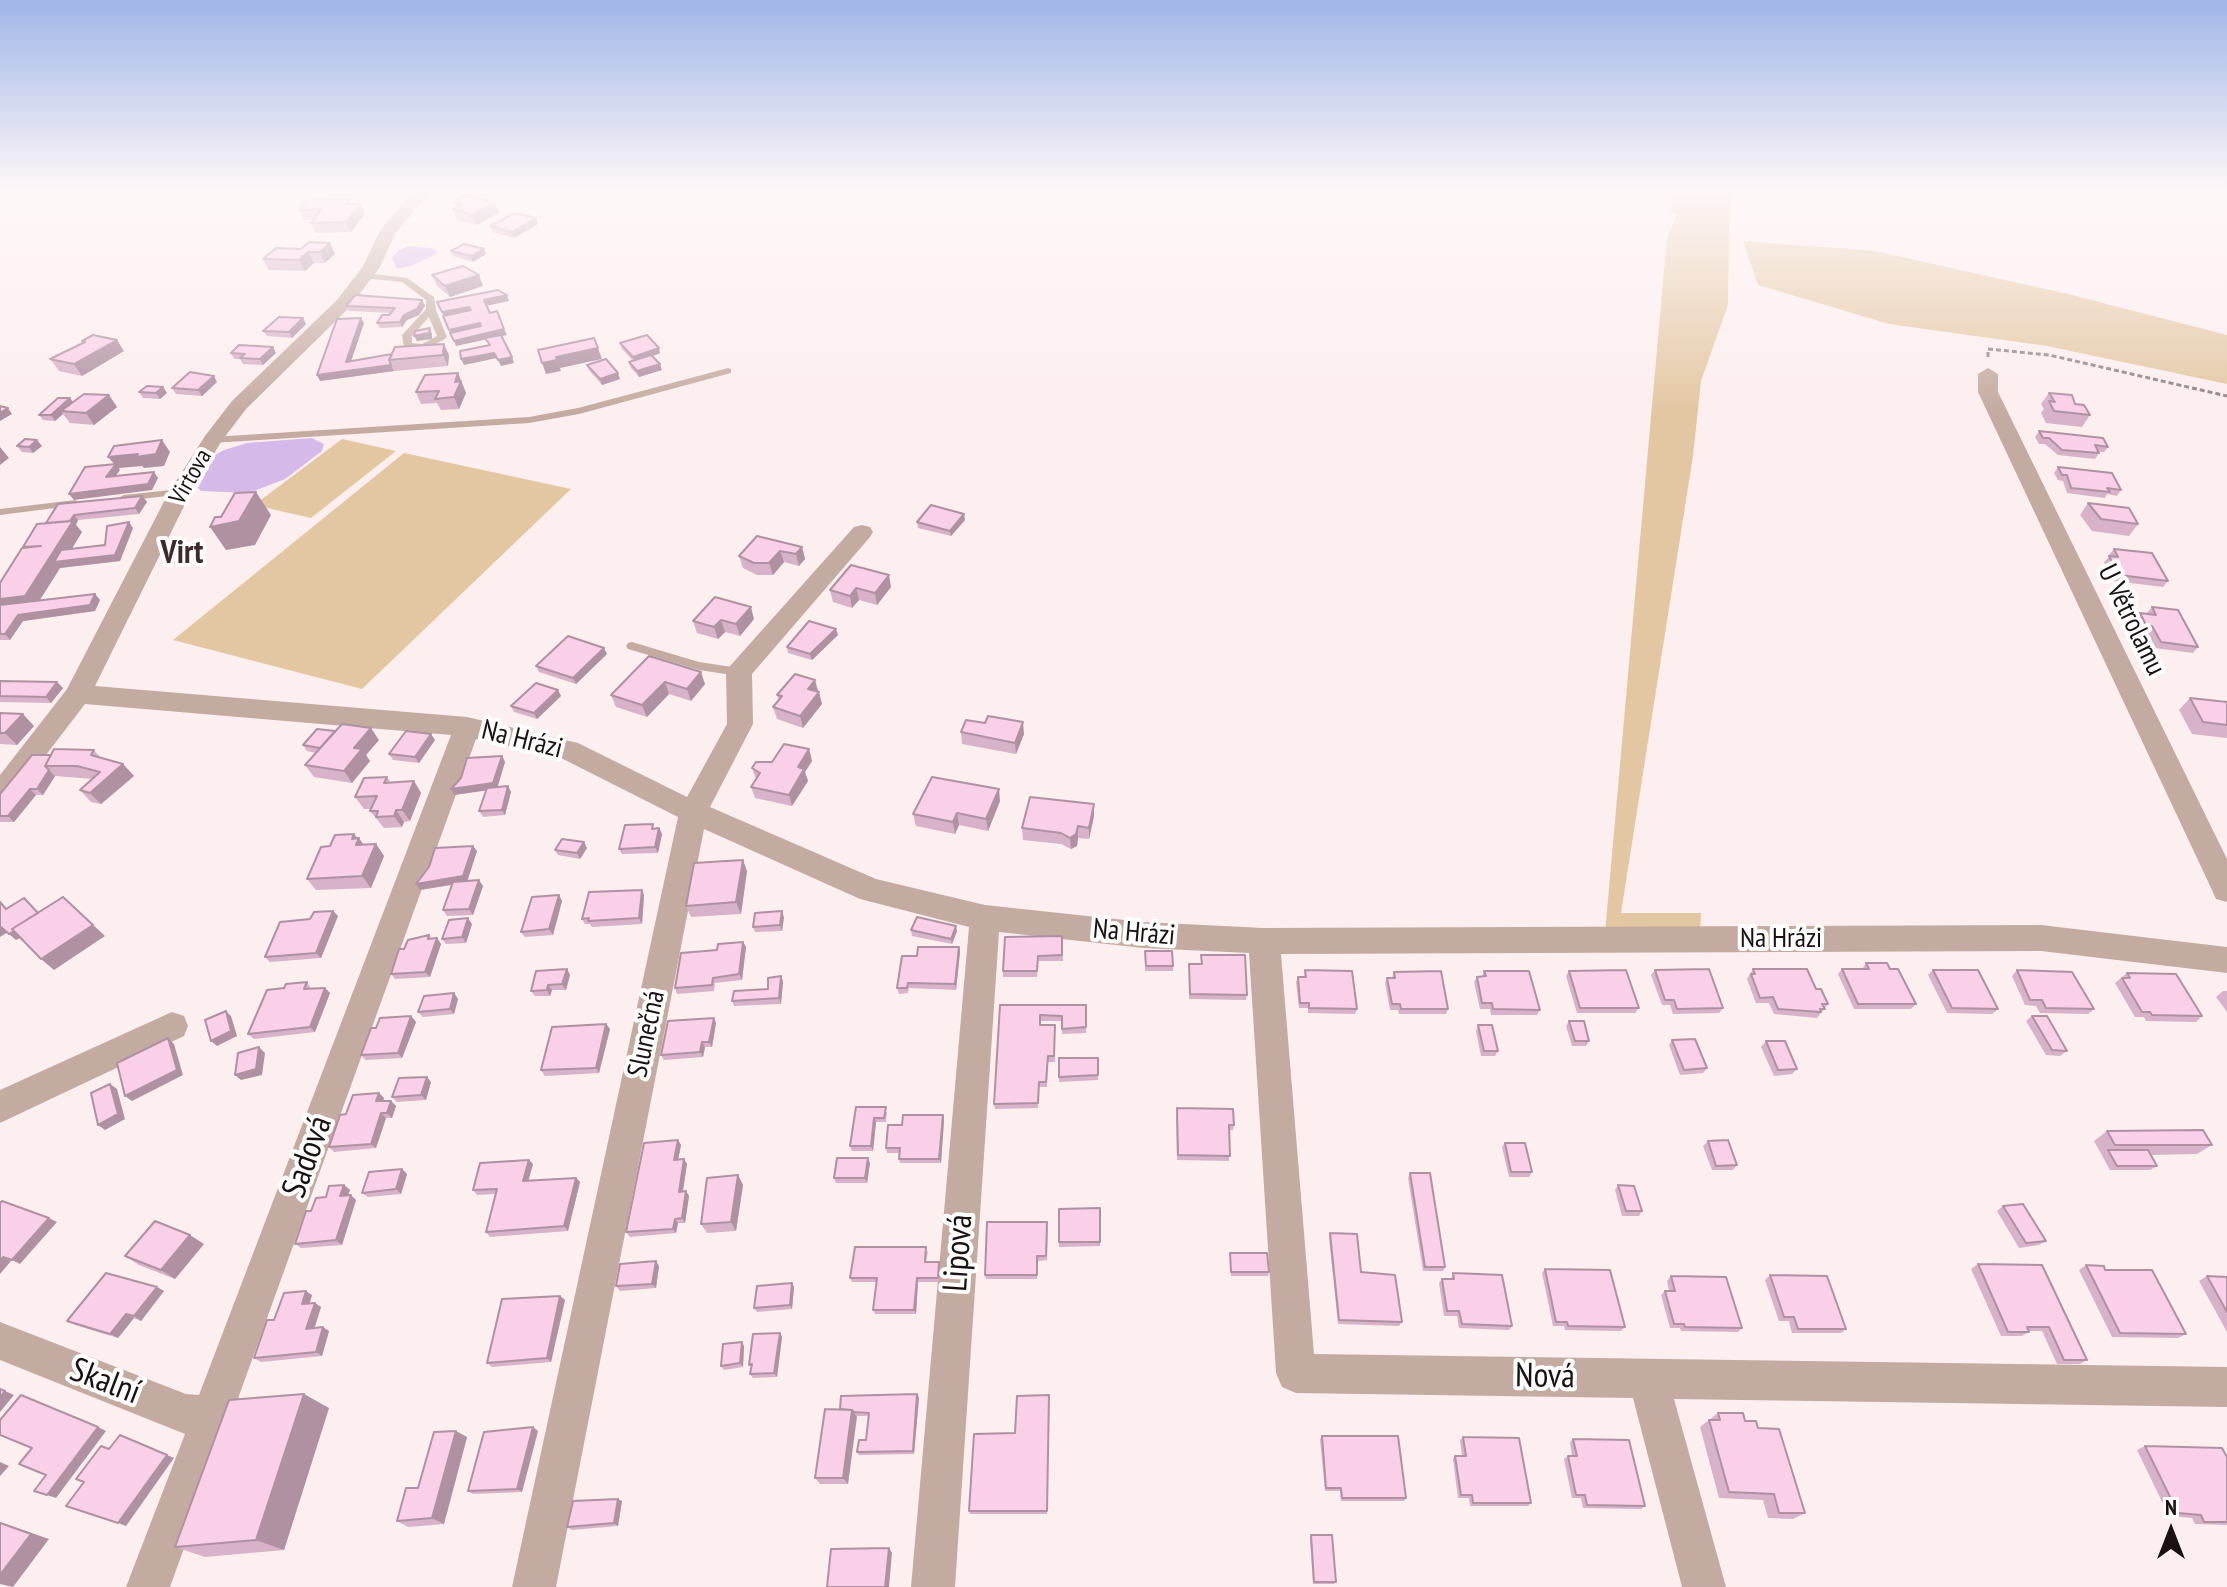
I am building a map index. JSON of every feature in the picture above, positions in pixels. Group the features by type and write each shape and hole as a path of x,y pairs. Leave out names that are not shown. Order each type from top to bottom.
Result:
{"street":[{"name":"Virtova","path":"0,795 78,694 180,492 212,440 239,405 323,327 366,276 372,264"},
{"name":"U Větrolamu","path":"1988,374 1988,392 2227,890"},
{"path":"739,672 862,532"},
{"name":"Slunečná","path":"534,1587 693,812 740,724 739,672"},
{"name":"Na Hrázi","path":"78,694 467,727 568,750 693,812 871,890 985,918 1143,935 1264,941 2041,938 2227,960"},
{"name":"Sadová","path":"148,1587 467,727"},
{"name":"Lipová","path":"933,1587 985,918"},
{"name":"Nová","path":"1264,941 1296,1373 2227,1387"},
{"path":"0,1107 172,1026"},
{"name":"Skalní","path":"0,1341 186,1414 212,1417"},
{"path":"1648,1378 1704,1587"}],"lane":[{"path":"366,276 389,277 412,283 431,299 431,310"},
{"path":"212,440 529,420 579,411 728,371"},
{"path":"105,500 180,492"},
{"path":"0,512 90,502"},
{"path":"632,646 699,666 739,672"}],"path":[{"path":"1988,374 1988,349 2049,355 2227,396"}],"shaded area":[{"path":"395,264 415,264 411,266 397,269"},
{"path":"1665,264 1729,264 1728,305 1701,381 1693,456 1621,913 1701,913 1700,933 1605,933"},
{"path":"1751,264 1933,264 2072,295 2227,335 2227,384 2047,346 1889,324 1758,285"},
{"path":"312,438 324,444 322,451 285,479 249,493 201,491 198,488 215,455 224,450 247,443"},
{"path":"342,439 396,451 311,518 254,505"},
{"path":"404,453 571,489 362,689 173,640"}],"building":[{"path":"463,266 479,275 445,286 432,275"},
{"path":"498,290 507,295 484,300 490,313 497,311 504,329 454,341 450,333 481,326 480,323 449,330 443,316 471,310 469,307 442,312 437,302"},
{"path":"355,295 422,300 417,309 404,315 400,322 377,323 382,315 389,315 395,308 346,306"},
{"path":"279,317 303,318 289,332 263,331"},
{"path":"361,318 346,362 392,354 389,360 391,365 317,375 337,319"},
{"path":"430,328 429,333 414,336 415,331"},
{"path":"93,335 117,340 74,364 50,359 85,342 82,341"},
{"path":"501,335 512,357 498,360 494,353 461,359 460,351 490,345 485,338"},
{"path":"647,335 659,348 633,357 620,343"},
{"path":"594,338 598,348 542,363 538,350"},
{"path":"444,344 443,355 389,360 395,347"},
{"path":"239,345 273,347 260,359 240,358 245,354 231,353"},
{"path":"651,355 660,364 637,371 629,362"},
{"path":"606,359 618,373 600,379 587,365"},
{"path":"190,372 214,376 198,390 172,388"},
{"path":"458,373 455,382 461,381 454,397 435,399 439,391 416,392 425,375"},
{"path":"147,386 163,387 156,393 139,392"},
{"path":"2049,393 2072,395 2075,404 2084,405 2090,415 2054,411 2049,401 2055,402"},
{"path":"84,394 109,395 86,413 61,411"},
{"path":"58,398 70,398 51,415 39,415"},
{"path":"2039,431 2103,438 2108,447 2095,445 2099,453 2062,450 2049,438 2043,438"},
{"path":"25,439 37,440 29,447 17,446"},
{"path":"162,440 156,454 108,457 114,446"},
{"path":"116,464 106,477 154,472 148,484 69,494 85,467"},
{"path":"2058,467 2112,473 2121,490 2107,488 2110,492 2071,488 2067,475 2062,475"},
{"path":"256,492 239,521 210,527 215,517 221,517 235,493"},
{"path":"142,496 135,508 74,515 70,521 46,523 58,504"},
{"path":"2088,503 2129,508 2138,524 2101,519"},
{"path":"931,505 964,514 950,531 917,522"},
{"path":"73,521 25,596 0,599 0,583 22,548 41,546 23,547 37,524"},
{"path":"129,522 115,555 54,562 61,550 105,545 107,526"},
{"path":"757,536 802,547 796,554 780,551 769,563 754,563 739,556"},
{"path":"2114,549 2152,553 2168,581 2119,575 2109,556 2118,557"},
{"path":"185,553 187,556 171,560 175,555"},
{"path":"851,565 889,575 875,593 856,588 850,596 830,590"},
{"path":"95,594 90,605 18,615 5,634 0,634 0,605"},
{"path":"715,597 751,607 736,624 721,620 714,627 693,621"},
{"path":"2152,607 2178,610 2198,647 2161,642 2140,613 2156,615"},
{"path":"809,621 836,629 810,654 787,647"},
{"path":"568,636 604,648 573,678 536,666"},
{"path":"649,656 701,672 687,689 665,682 642,705 611,695"},
{"path":"795,674 815,680 808,689 819,692 800,716 773,707 782,696 777,695"},
{"path":"0,681 57,682 46,697 0,696"},
{"path":"536,683 558,690 534,713 511,706"},
{"path":"2190,698 2227,702 2227,725 2203,722"},
{"path":"0,713 23,714 5,733 0,733"},
{"path":"988,716 1023,722 1015,743 961,732 966,720 985,723"},
{"path":"342,724 371,728 354,748 362,749 344,771 305,765"},
{"path":"317,729 335,731 320,748 303,745"},
{"path":"406,731 431,734 415,757 389,754"},
{"path":"784,744 809,749 798,767 804,769 789,795 751,787 760,773 752,768 756,762 772,762"},
{"path":"54,749 94,750 91,755 123,764 90,793 80,790 100,772 77,766 45,766"},
{"path":"32,755 51,755 45,766 49,770 37,789 30,789 8,816 0,816 0,794"},
{"path":"502,756 493,783 451,789 461,778 467,758"},
{"path":"387,777 384,783 414,781 402,810 396,810 394,816 376,817 378,811 370,811 377,796 355,797 364,778"},
{"path":"932,777 999,789 986,819 957,813 953,822 913,814"},
{"path":"508,786 502,810 479,811 487,788"},
{"path":"1030,797 1094,804 1089,828 1078,826 1076,834 1070,838 1061,833 1022,828"},
{"path":"653,824 652,829 659,828 655,847 619,849 625,825"},
{"path":"354,834 352,839 359,838 356,845 376,844 362,876 307,879 321,847 330,846 335,835"},
{"path":"562,839 584,842 577,853 555,850"},
{"path":"473,846 463,876 416,884 429,867 435,848"},
{"path":"743,860 736,902 686,906 694,863"},
{"path":"479,880 469,909 443,910 453,882"},
{"path":"642,890 639,918 582,919 589,892"},
{"path":"559,895 549,929 521,932 532,897"},
{"path":"63,897 93,925 41,959 12,929"},
{"path":"24,898 38,913 9,934 0,928 0,902 6,909"},
{"path":"333,911 316,953 265,957 280,922 310,919 314,912"},
{"path":"782,911 780,925 753,927 755,913"},
{"path":"917,917 956,926 951,939 911,930"},
{"path":"468,918 462,937 442,939 449,920"},
{"path":"429,935 428,939 437,938 425,972 391,974 399,949 404,949 408,940"},
{"path":"1062,936 1062,955 1038,956 1037,971 1003,971 1005,937"},
{"path":"743,942 739,974 713,978 712,985 675,988 681,953 717,950 718,944"},
{"path":"918,947 959,947 955,984 908,983 907,988 897,988 902,956 917,956"},
{"path":"1145,951 1172,951 1173,966 1146,966"},
{"path":"1201,955 1245,955 1247,995 1190,994 1189,964 1202,964"},
{"path":"1866,963 1887,963 1890,969 1898,969 1916,1004 1858,1004 1842,969 1869,969"},
{"path":"567,969 562,984 548,985 547,990 531,991 536,971"},
{"path":"1709,969 1723,1008 1677,1009 1674,1000 1665,1000 1655,970"},
{"path":"1753,969 1807,969 1816,989 1821,989 1828,1004 1822,1004 1825,1009 1820,1009 1821,1012 1778,1009 1773,997 1760,998 1751,974 1755,974"},
{"path":"1305,970 1352,971 1357,1009 1309,1008 1309,1003 1300,1003 1298,977 1306,977"},
{"path":"1626,970 1639,1008 1580,1008 1569,971"},
{"path":"1933,970 1978,970 1998,1009 1952,1008"},
{"path":"2017,970 2072,972 2094,1009 2046,1008 2042,1000 2030,1000"},
{"path":"1441,971 1448,1009 1401,1009 1400,1004 1392,1004 1387,978 1395,978 1394,972"},
{"path":"1484,971 1529,971 1540,1010 1493,1009 1492,1003 1482,1003 1477,977 1486,976"},
{"path":"2127,973 2176,974 2202,1016 2142,1012 2122,978 2130,978"},
{"path":"781,976 779,998 732,1001 734,991 768,989 768,978"},
{"path":"307,982 304,989 325,988 310,1027 248,1034 267,990"},
{"path":"454,993 450,1009 418,1012 424,996"},
{"path":"1000,1005 1086,1005 1086,1027 1062,1029 1062,1016 1040,1015 1040,1025 1055,1025 1054,1056 1048,1056 1046,1082 1039,1082 1038,1103 994,1104"},
{"path":"226,1011 231,1031 211,1041 205,1020"},
{"path":"411,1016 398,1053 361,1055 371,1028 376,1028 380,1018"},
{"path":"2032,1016 2047,1016 2067,1051 2052,1050"},
{"path":"714,1018 709,1042 702,1042 700,1052 661,1055 668,1021"},
{"path":"1569,1021 1584,1021 1589,1041 1575,1041"},
{"path":"606,1024 596,1068 541,1070 552,1027"},
{"path":"1478,1025 1492,1025 1498,1051 1484,1051"},
{"path":"168,1038 177,1070 125,1096 117,1063"},
{"path":"1695,1039 1707,1068 1684,1070 1672,1040"},
{"path":"1766,1041 1785,1041 1797,1069 1778,1070"},
{"path":"259,1047 256,1069 235,1075 238,1053"},
{"path":"1059,1058 1098,1058 1098,1075 1059,1077"},
{"path":"427,1077 421,1095 392,1097 399,1078"},
{"path":"110,1084 118,1114 98,1125 91,1093"},
{"path":"379,1093 376,1101 391,1101 387,1113 381,1113 371,1144 329,1147 340,1115 346,1114 353,1095"},
{"path":"856,1107 886,1107 884,1118 874,1118 871,1146 850,1146"},
{"path":"1177,1108 1233,1109 1234,1125 1229,1125 1230,1156 1178,1155"},
{"path":"903,1115 943,1115 939,1159 899,1159 900,1148 886,1148 888,1125 902,1125"},
{"path":"2203,1130 2212,1145 2115,1145 2107,1131"},
{"path":"678,1140 674,1160 684,1159 679,1192 686,1191 682,1218 675,1219 673,1229 626,1232 644,1143"},
{"path":"1728,1140 1737,1165 1716,1166 1708,1141"},
{"path":"1505,1143 1525,1143 1532,1172 1511,1172"},
{"path":"2108,1150 2148,1150 2157,1166 2117,1166"},
{"path":"837,1158 868,1158 865,1178 834,1178"},
{"path":"529,1160 523,1181 576,1178 564,1226 486,1232 497,1189 473,1190 480,1163"},
{"path":"402,1169 396,1189 362,1193 369,1172"},
{"path":"1410,1173 1430,1173 1445,1267 1425,1267"},
{"path":"738,1175 731,1222 701,1224 707,1178"},
{"path":"344,1185 340,1196 351,1195 336,1240 295,1244 306,1211 311,1211 316,1198 326,1197 329,1186"},
{"path":"1618,1185 1634,1186 1642,1211 1626,1211"},
{"path":"2,1201 49,1218 12,1260 3,1257 0,1261 0,1203"},
{"path":"2023,1204 2046,1241 2026,1243 2003,1206"},
{"path":"1100,1208 1100,1242 1059,1242 1059,1209"},
{"path":"155,1221 190,1235 161,1270 125,1256"},
{"path":"987,1222 1047,1222 1046,1256 1037,1256 1037,1275 985,1275"},
{"path":"1330,1233 1357,1234 1361,1272 1395,1275 1402,1322 1339,1320"},
{"path":"855,1247 926,1247 925,1262 939,1262 938,1278 917,1278 914,1310 873,1310 877,1278 850,1278"},
{"path":"1230,1253 1267,1253 1269,1272 1231,1272"},
{"path":"656,1261 652,1284 616,1286 620,1264"},
{"path":"1978,1264 2042,1265 2087,1360 2064,1360 2049,1327 2027,1327 2029,1332 2008,1332"},
{"path":"2086,1265 2104,1266 2105,1270 2152,1270 2186,1334 2120,1333"},
{"path":"1545,1269 1610,1270 1625,1327 1568,1326 1567,1322 1556,1322"},
{"path":"106,1273 157,1287 134,1316 126,1314 110,1334 67,1321"},
{"path":"1453,1273 1502,1275 1512,1326 1462,1324 1459,1311 1447,1311 1442,1279 1454,1279"},
{"path":"1770,1275 1827,1276 1846,1329 1798,1329 1794,1317 1784,1317"},
{"path":"1671,1276 1726,1277 1742,1328 1674,1324 1665,1291 1675,1291"},
{"path":"2207,1276 2227,1277 2227,1312"},
{"path":"792,1283 790,1305 754,1308 757,1286"},
{"path":"306,1291 302,1304 315,1303 306,1329 323,1327 316,1352 254,1358 267,1320 274,1320 284,1293"},
{"path":"560,1296 547,1358 487,1363 502,1299"},
{"path":"780,1333 774,1373 750,1374 753,1334"},
{"path":"742,1342 740,1363 721,1366 723,1344"},
{"path":"304,1394 256,1540 175,1547 229,1400"},
{"path":"917,1394 913,1451 857,1452 859,1440 866,1440 869,1413 840,1409 841,1396"},
{"path":"21,1395 98,1427 47,1495 34,1491 46,1475 19,1464 32,1448 0,1435 0,1420"},
{"path":"1049,1395 1047,1511 969,1511 974,1434 1015,1433 1017,1396"},
{"path":"825,1409 852,1410 843,1478 815,1478"},
{"path":"1718,1413 1743,1413 1745,1421 1756,1421 1758,1428 1779,1429 1805,1513 1779,1513 1774,1494 1729,1492 1709,1420 1720,1420"},
{"path":"533,1427 517,1489 468,1491 484,1432"},
{"path":"456,1431 432,1518 397,1521 406,1488 418,1488 434,1432"},
{"path":"120,1435 167,1455 118,1523 66,1506 84,1482 76,1479 101,1446 109,1449"},
{"path":"1322,1436 1398,1436 1406,1498 1342,1498 1341,1488 1326,1488"},
{"path":"1463,1437 1519,1438 1531,1503 1473,1503 1472,1495 1461,1495 1455,1456 1466,1456"},
{"path":"1573,1439 1629,1440 1645,1506 1587,1505 1585,1495 1576,1495 1568,1456 1577,1456"},
{"path":"2145,1446 2222,1448 2227,1457 2227,1522 2204,1522 2201,1515 2178,1513"},
{"path":"618,1499 614,1523 567,1527 573,1501"},
{"path":"0,1523 31,1534 0,1575"},
{"path":"1311,1535 1332,1535 1336,1582 1314,1582"},
{"path":"889,1548 885,1587 827,1587 831,1549"}],"district":[{"name":"Virt","path":"182,554"}]}
